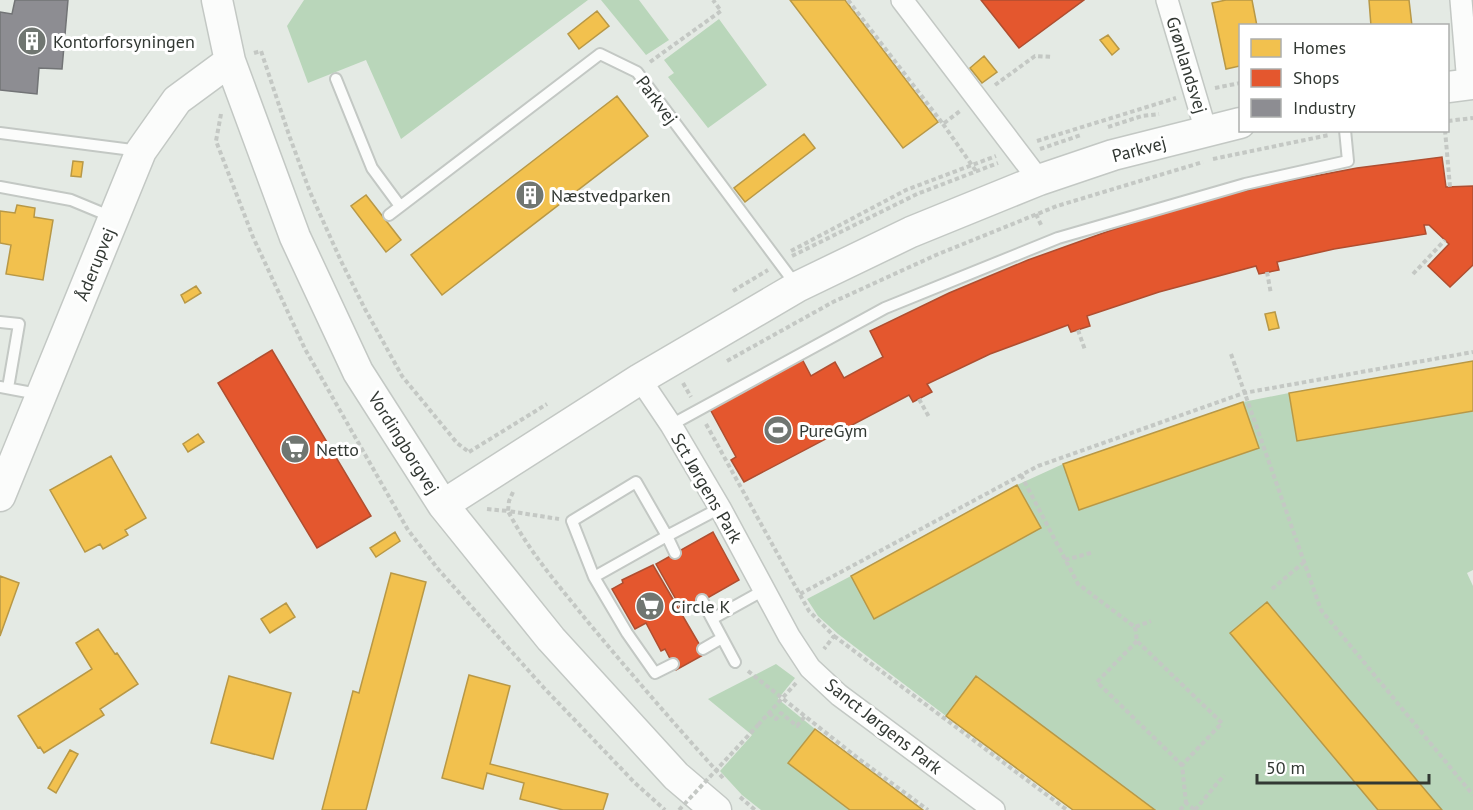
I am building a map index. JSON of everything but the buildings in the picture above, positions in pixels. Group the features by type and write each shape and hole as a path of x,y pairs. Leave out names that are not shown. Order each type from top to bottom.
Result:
{"street":[{"name":"Vordingborgvej","path":"217,0 230,61 295,237 358,372 443,505 551,639 676,776 728,798"},
{"path":"902,0 1039,180"},
{"name":"Grønlandsvej","path":"1167,0 1206,131"},
{"path":"1461,0 1463,85"},
{"name":"Åderupvej","path":"0,496 141,152 177,100 230,61"},
{"name":"Parkvej","path":"443,505 640,379 797,287 911,232 1039,180 1113,155 1239,123"},
{"name":"Sct Jørgens Park","path":"640,379 720,508 767,594"},
{"name":"Sanct Jørgens Park","path":"767,594 789,636 810,668 839,695 994,810"}],"lane":[{"name":"Parkvej","path":"389,215 600,54 636,72 797,287"},
{"path":"336,79 372,168 400,206"},
{"path":"670,425 885,308 1058,237 1245,184 1348,161 1345,132"},
{"path":"0,133 141,152"},
{"path":"0,187 71,200 114,217"},
{"path":"0,322 19,324 4,388 42,394"},
{"path":"673,664 656,674 627,633 594,577 572,521 636,482 675,553"},
{"path":"594,577 720,508"},
{"path":"712,619 767,594"},
{"path":"702,600 735,662"},
{"path":"703,649 722,638"}],"path":[{"path":"636,72 721,11 713,0"},
{"path":"848,0 976,171"},
{"path":"230,61 261,51 310,192 365,309 402,376 457,443 469,452"},
{"path":"943,124 1035,56 1053,57"},
{"path":"1449,120 1473,118"},
{"path":"1445,132 1450,187"},
{"path":"1413,274 1445,240"},
{"path":"1267,272 1271,294"},
{"path":"1078,330 1085,350"},
{"path":"800,594 1038,466 1244,393 1473,352"},
{"path":"1231,354 1321,610 1472,792"},
{"path":"682,383 809,611 834,636 1066,810"},
{"path":"919,399 929,417"},
{"path":"1021,475 1078,584 1135,627 1137,641 1222,723 1182,765"},
{"path":"486,509 572,521"},
{"path":"508,511 520,534 562,590 622,662 728,798 755,810"},
{"path":"1065,560 1094,552"},
{"path":"1272,589 1304,562"},
{"path":"1135,627 1152,621"},
{"path":"679,810 810,668 834,636"},
{"path":"1137,641 1097,682 1182,765 1186,803 1195,810 1224,775"},
{"path":"735,662 757,676 927,810"},
{"path":"769,713 776,719 781,713 797,726 805,716"},
{"path":"1180,810 1186,803"}],"green space":[{"path":"304,0 588,0 401,139 366,60 308,83 287,26"},
{"path":"601,0 639,0 669,40 646,55"},
{"path":"719,19 767,85 708,128 668,77 674,73 664,60"},
{"path":"1289,393 1298,441 1473,411 1473,570 1467,573 1473,586 1473,810 1442,810 1267,602 1230,633 1378,810 1155,810 976,677 946,716 838,634 818,616 807,599 851,576 874,619 1041,528 1017,485 1063,464 1079,510 1259,448 1243,402"},
{"path":"776,664 795,678 778,699 815,729 788,763 850,810 761,810 742,795 720,771 752,735 708,699"}],"place":[{"name":"Kontorforsyningen","path":"32,41"},
{"name":"Næstvedparken","path":"530,195"},
{"name":"PureGym","path":"778,430"},
{"name":"Netto","path":"295,449"},
{"name":"Circle K","path":"650,606"}]}
